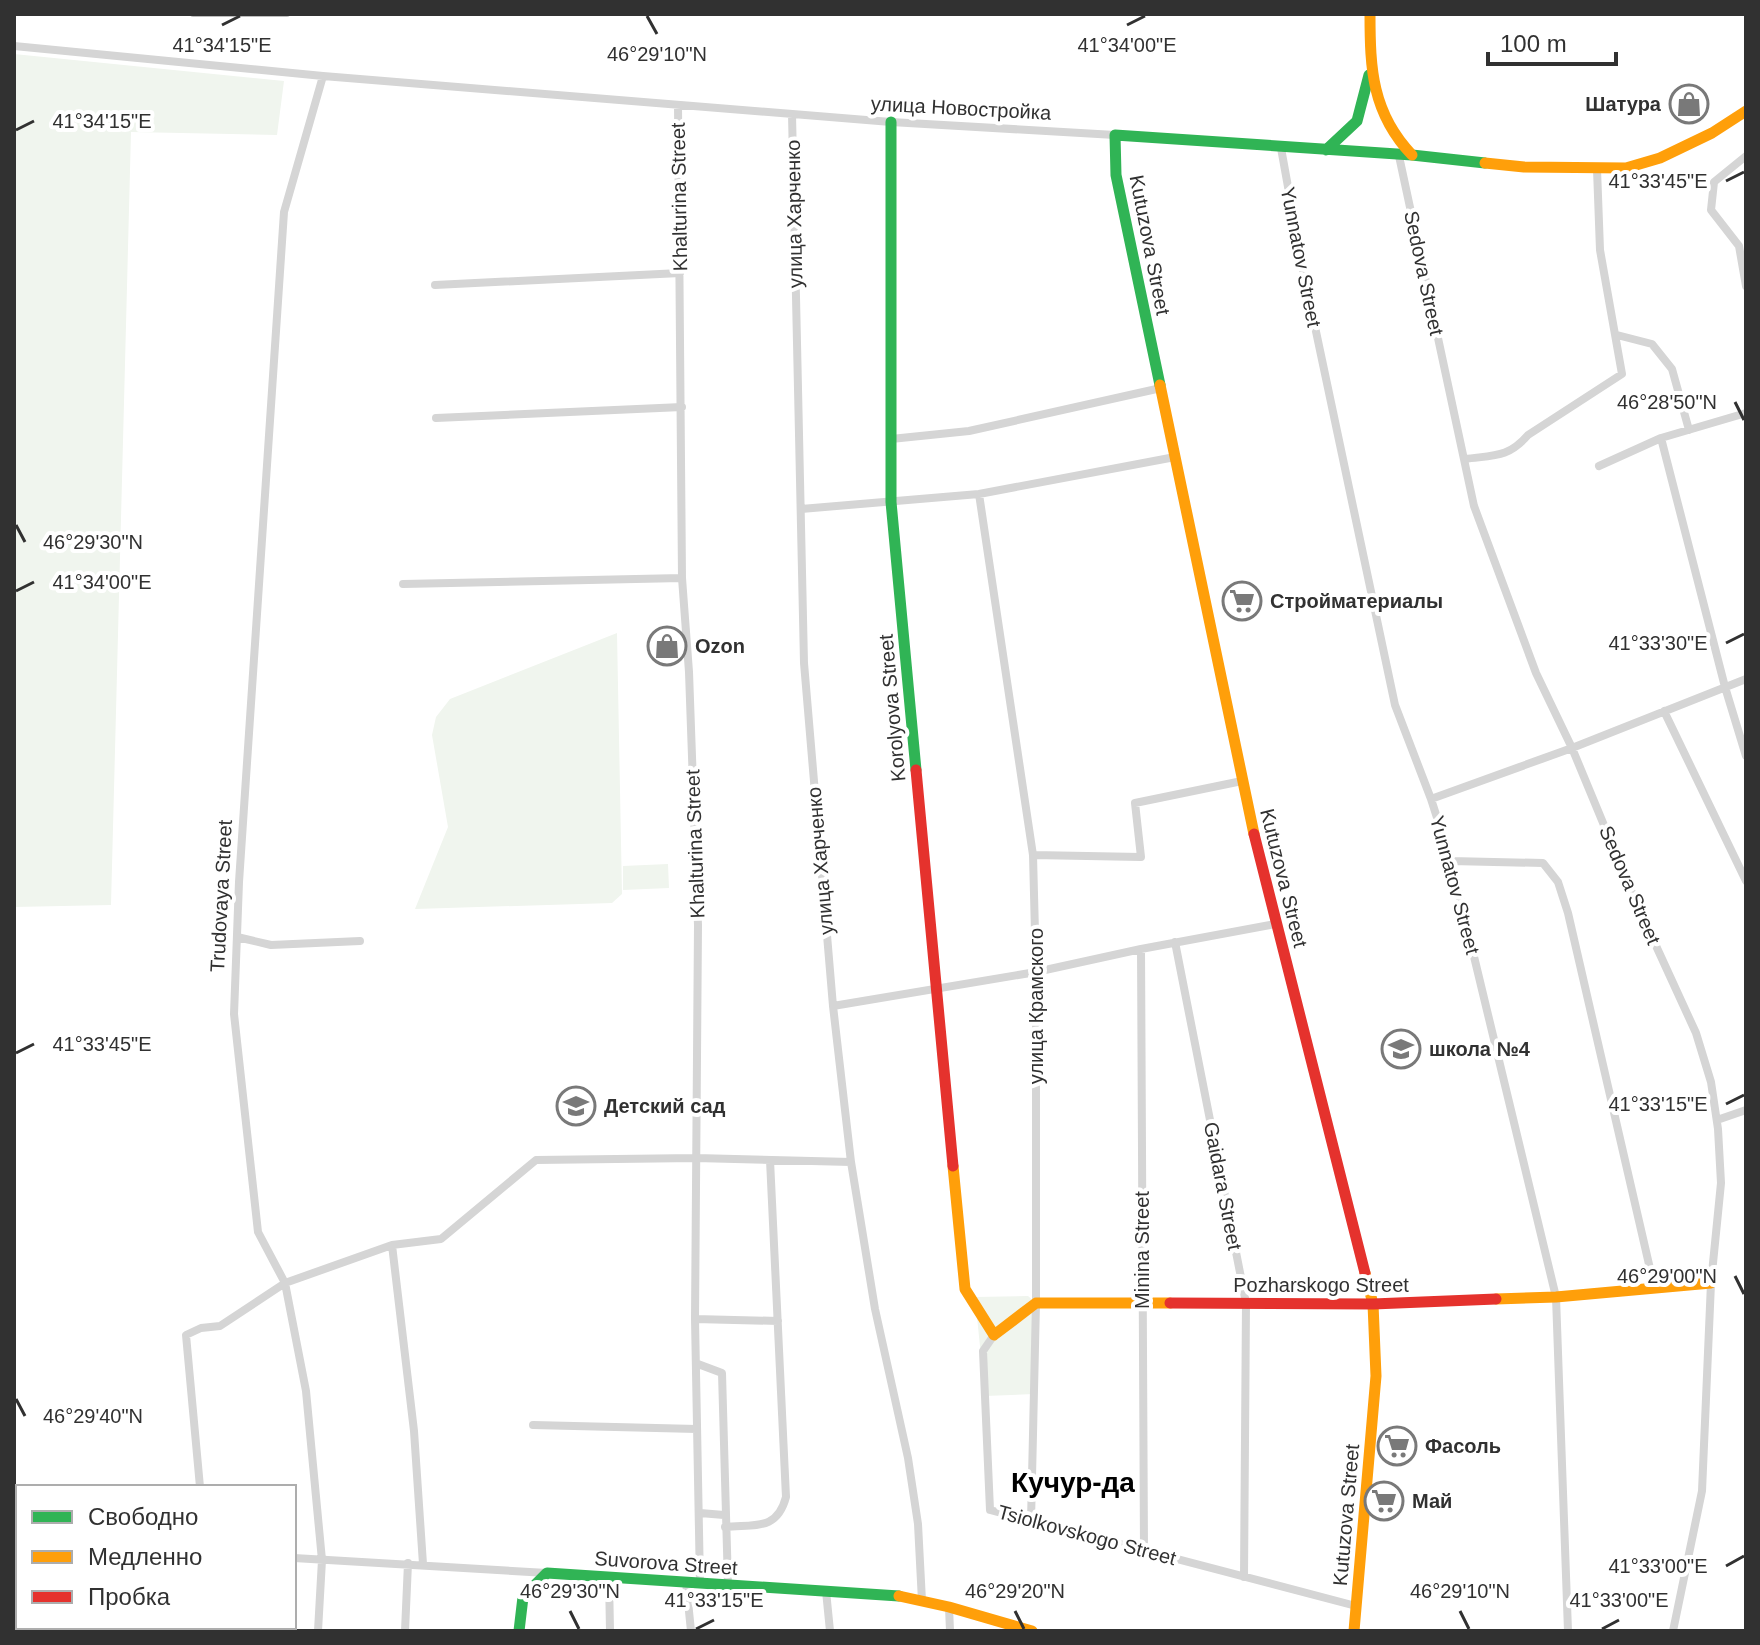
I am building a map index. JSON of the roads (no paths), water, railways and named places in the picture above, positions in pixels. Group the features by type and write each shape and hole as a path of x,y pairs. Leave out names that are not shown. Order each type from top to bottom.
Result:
{"main road":[{"path":"1370,14 1370,67 1377,101 1405,156"},
{"path":"1326,150 1357,121 1370,67"},
{"name":"улица Новостройка","path":"1115,135 1524,167 1626,168 1660,158 1712,133 1746,111"},
{"name":"Korolyova Street","path":"891,122 891,502 965,1289 994,1335"},
{"name":"Kutuzova Street","path":"1115,135 1116,175 1242,781 1275,924 1373,1304 1376,1376 1354,1631"},
{"name":"Pozharskogo Street","path":"1036,1303 1373,1304 1556,1297 1711,1283"},
{"path":"994,1335 1036,1303"},
{"path":"519,1631 525,1590 547,1573"},
{"name":"Suvorova Street","path":"547,1573 895,1595 1032,1631"}],"street":[{"name":"улица Новостройка","path":"14,46 323,76 678,105 1115,135"},
{"name":"Trudovaya Street","path":"318,1631 322,1560 306,1391 285,1283 258,1232 234,1014 284,212 323,76"},
{"name":"Khalturina Street","path":"678,105 682,578 689,672 698,925 695,1319 700,1584"},
{"name":"улица Харченко","path":"792,114 804,663 833,1006 851,1162 918,1524 922,1601"},
{"name":"Yunnatov Street","path":"1281,148 1303,270 1395,705 1451,861 1556,1297 1568,1631"},
{"name":"Sedova Street","path":"1405,156 1479,520 1536,673 1572,748 1635,900 1696,1033 1711,1082 1721,1183 1711,1283 1702,1491 1673,1631"},
{"path":"1746,156 1714,182 1711,210 1739,246 1746,286"},
{"path":"1465,459 1504,455 1538,428 1622,374 1600,250 1597,169"},
{"path":"435,285 680,273"},
{"path":"1617,335 1652,344 1672,369 1689,430"},
{"path":"891,439 969,431 1161,388"},
{"path":"436,418 682,407"},
{"path":"1599,466 1661,438 1746,413"},
{"path":"1661,438 1725,687 1746,756"},
{"path":"801,509 979,494 1175,457"},
{"name":"улица Крамского","path":"979,494 1033,855 1036,1303 1031,1521"},
{"path":"403,584 682,578"},
{"path":"1431,799 1572,748 1746,679"},
{"path":"1664,711 1746,881"},
{"path":"1033,855 1141,857 1135,803 1242,781"},
{"path":"1451,861 1543,863 1558,882 1568,913 1654,1286"},
{"path":"833,1006 1036,972 1275,924"},
{"path":"237,937 271,945 360,941"},
{"name":"Gaidara Street","path":"1175,942 1246,1303 1244,1577"},
{"name":"Minina Street","path":"1141,949 1144,1551"},
{"path":"1717,1120 1746,1110"},
{"path":"200,1485 186,1335 201,1328 220,1326 285,1283 392,1245 441,1239 536,1160 696,1158 851,1162"},
{"path":"725,1527 773,1522 782,1513 786,1497 770,1160"},
{"path":"392,1245 414,1431 423,1564"},
{"path":"695,1319 778,1321"},
{"name":"Tsiolkovskogo Street","path":"994,1335 983,1351 990,1510 1356,1606"},
{"path":"698,1364 722,1373 728,1585"},
{"path":"533,1425 697,1429"},
{"path":"700,1513 724,1515"},
{"name":"Suvorova Street","path":"296,1558 547,1573"},
{"path":"405,1631 408,1563"},
{"path":"609,1578 610,1631"},
{"path":"686,1582 691,1631"},
{"path":"826,1591 830,1631"},
{"path":"949,1607 950,1631"}],"railway":[{"path":"193,14 287,14"}],"place":[{"name":"Шатура","path":"1689,104"},
{"name":"Стройматериалы","path":"1242,601"},
{"name":"Ozon","path":"667,646"},
{"name":"школа №4","path":"1401,1049"},
{"name":"Детский сад","path":"576,1106"},
{"name":"Фасоль","path":"1397,1446"},
{"name":"Май","path":"1384,1501"}],"district":[{"name":"Кучур-да","path":"1073,1482"}]}
